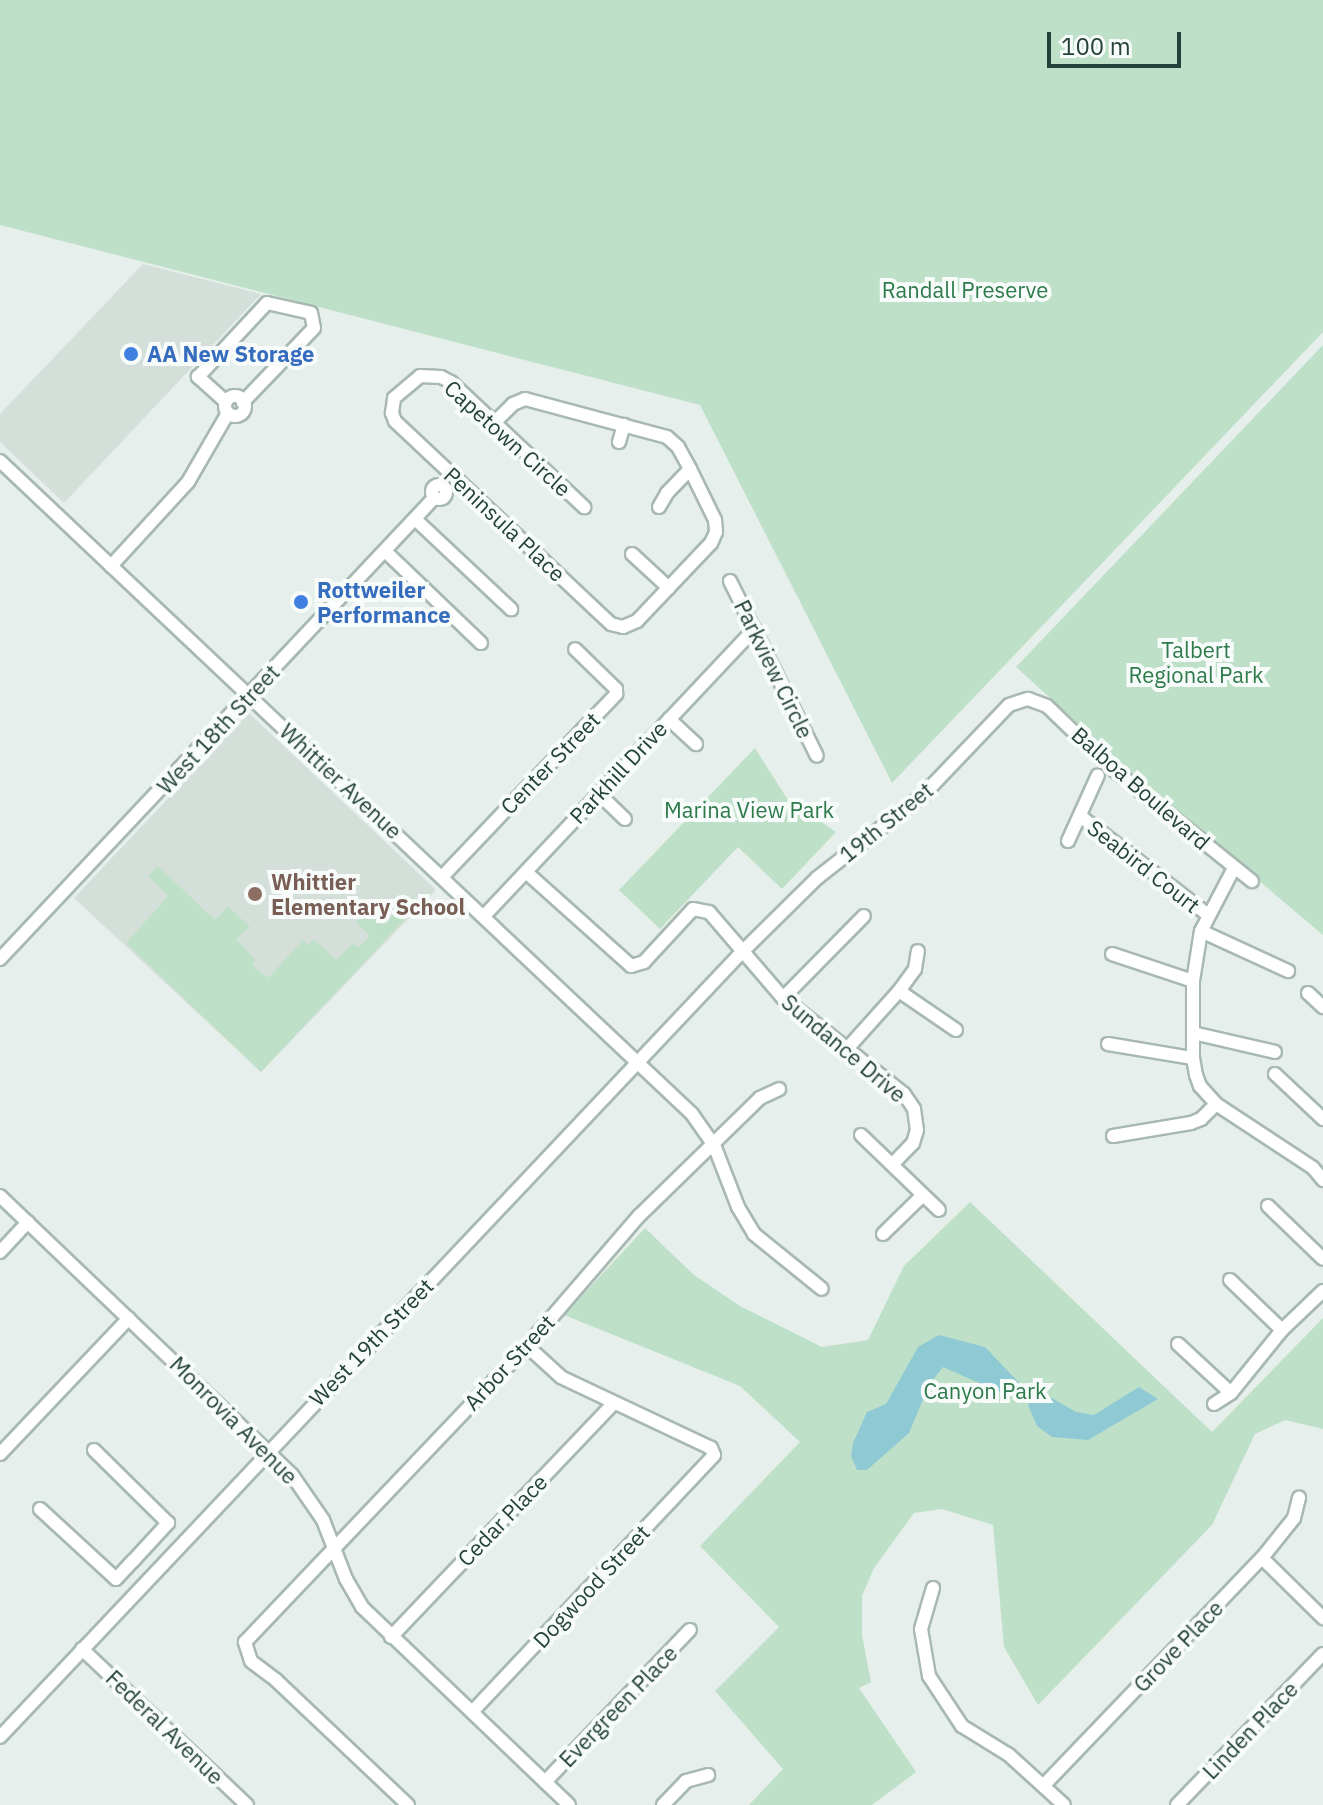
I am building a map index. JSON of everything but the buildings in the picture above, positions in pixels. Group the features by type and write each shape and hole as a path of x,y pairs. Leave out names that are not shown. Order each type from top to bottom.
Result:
{"street":[{"path":"267,303 311,313 314,328 243,402 239,415 227,407 198,377 267,303"},
{"name":"Peninsula Place","path":"429,375 411,381 402,389 394,398 392,413 461,483 611,624 623,627 637,621 669,588"},
{"name":"Capetown Circle","path":"429,375 451,382 584,507"},
{"path":"494,423 513,404 525,399 674,441 715,520 716,532 711,543 669,588 632,554"},
{"path":"111,566 188,482 227,407"},
{"path":"619,442 624,425"},
{"name":"Whittier Avenue","path":"0,461 692,1114 714,1145 738,1207 754,1234 822,1289"},
{"path":"659,507 667,493 690,469"},
{"name":"West 18th Street","path":"440,493 449,471"},
{"name":"West 18th Street","path":"0,959 440,493 461,483"},
{"path":"415,519 511,609"},
{"path":"385,551 481,643"},
{"name":"Parkview Circle","path":"730,581 817,756"},
{"name":"Parkhill Drive","path":"484,916 754,629"},
{"name":"Center Street","path":"442,877 616,694 616,689 575,649"},
{"name":"19th Street","path":"744,950 840,858 923,795 1009,705 1028,699"},
{"name":"Balboa Boulevard","path":"1028,699 1056,713 1108,765 1252,881"},
{"path":"669,719 696,744"},
{"name":"Seabird Court","path":"1068,841 1098,775"},
{"path":"599,794 625,819"},
{"name":"Seabird Court","path":"1080,816 1208,915"},
{"path":"1234,868 1201,931 1193,981 1193,1058 1200,1086 1216,1104 1313,1168 1323,1180"},
{"name":"Sundance Drive","path":"526,872 631,966 644,962 693,909 709,912 783,998 904,1094 914,1109 917,1130 913,1143 892,1165"},
{"path":"783,998 864,916"},
{"path":"1201,931 1288,971"},
{"name":"West 19th Street","path":"0,1737 744,950"},
{"path":"846,1050 915,969 918,951"},
{"path":"1112,954 1193,981"},
{"path":"899,991 956,1030"},
{"path":"1308,993 1323,1007"},
{"path":"1193,1033 1275,1052"},
{"path":"1108,1044 1193,1058"},
{"path":"1275,1074 1323,1119"},
{"name":"Arbor Street","path":"408,1805 251,1661 245,1642 527,1346 639,1216 760,1098 779,1089"},
{"path":"1113,1136 1191,1123 1201,1119 1216,1104"},
{"path":"861,1135 939,1210"},
{"path":"1313,1168 1323,1156"},
{"path":"883,1234 923,1195"},
{"name":"Monrovia Avenue","path":"0,1196 269,1450 307,1494 362,1607 569,1805"},
{"path":"1268,1206 1323,1259"},
{"path":"0,1252 28,1222"},
{"path":"1230,1280 1282,1330"},
{"path":"1214,1404 1231,1393 1282,1330 1323,1291"},
{"path":"0,1454 129,1318"},
{"path":"1178,1344 1231,1393"},
{"path":"527,1346 561,1377 613,1404"},
{"name":"Dogwood Street","path":"472,1712 714,1455 711,1448 613,1404"},
{"name":"Cedar Place","path":"391,1637 613,1404"},
{"path":"40,1509 116,1579 168,1523 94,1450"},
{"name":"Grove Place","path":"1044,1785 1262,1558 1294,1518 1299,1498"},
{"path":"1262,1558 1323,1618"},
{"path":"133,1561 150,1576"},
{"path":"933,1588 921,1629 929,1676 962,1726 1009,1755 1064,1805"},
{"name":"Evergreen Place","path":"545,1782 690,1630"},
{"name":"Federal Avenue","path":"82,1649 247,1805"},
{"name":"Linden Place","path":"1177,1805 1323,1654"},
{"path":"663,1805 686,1781 708,1775"}],"shaded area":[{"name":"AA New Storage","path":"143,264 261,294 64,503 0,442 0,414"},
{"name":"Whittier Elementary School","path":"249,713 436,890 261,1072 74,898"}],"green space":[{"name":"Randall Preserve","path":"0,0 1323,0 1323,332 892,783 700,405 0,225"},
{"name":"Talbert Regional Park","path":"1323,345 1323,935 1148,787 1016,667"},
{"name":"Marina View Park","path":"755,748 786,797 836,832 782,889 738,847 660,929 619,890"},
{"path":"158,866 215,920 228,906 250,927 236,939 256,960 252,965 268,978 303,940 308,945 314,939 336,960 352,944 359,947 370,936 356,922 367,915 383,925 410,897 420,900 435,887 261,1072 126,943 168,896 148,876"},
{"name":"Canyon Park","path":"970,1202 1212,1432 1323,1318 1323,1429 1285,1420 1255,1434 1212,1525 1038,1705 1004,1647 993,1525 942,1509 914,1513 874,1568 862,1596 862,1635 871,1682 859,1688 916,1772 872,1805 749,1805 783,1769 715,1691 779,1627 700,1546 800,1442 740,1386 564,1315 645,1228 694,1275 740,1306 822,1347 868,1340 904,1266"}],"water":[{"path":"939,1335 985,1347 1021,1385 1015,1395 1009,1396 943,1367 929,1385 909,1433 867,1470 857,1470 851,1456 853,1443 867,1412 886,1404 918,1347"},
{"path":"1139,1387 1158,1399 1088,1440 1052,1437 1037,1426 1028,1405 1034,1395 1052,1398 1076,1412 1094,1415"}],"place":[{"name":"AA New Storage","path":"131,354"},
{"name":"Rottweiler Performance","path":"301,602"},
{"name":"Whittier Elementary School","path":"255,894"}]}
